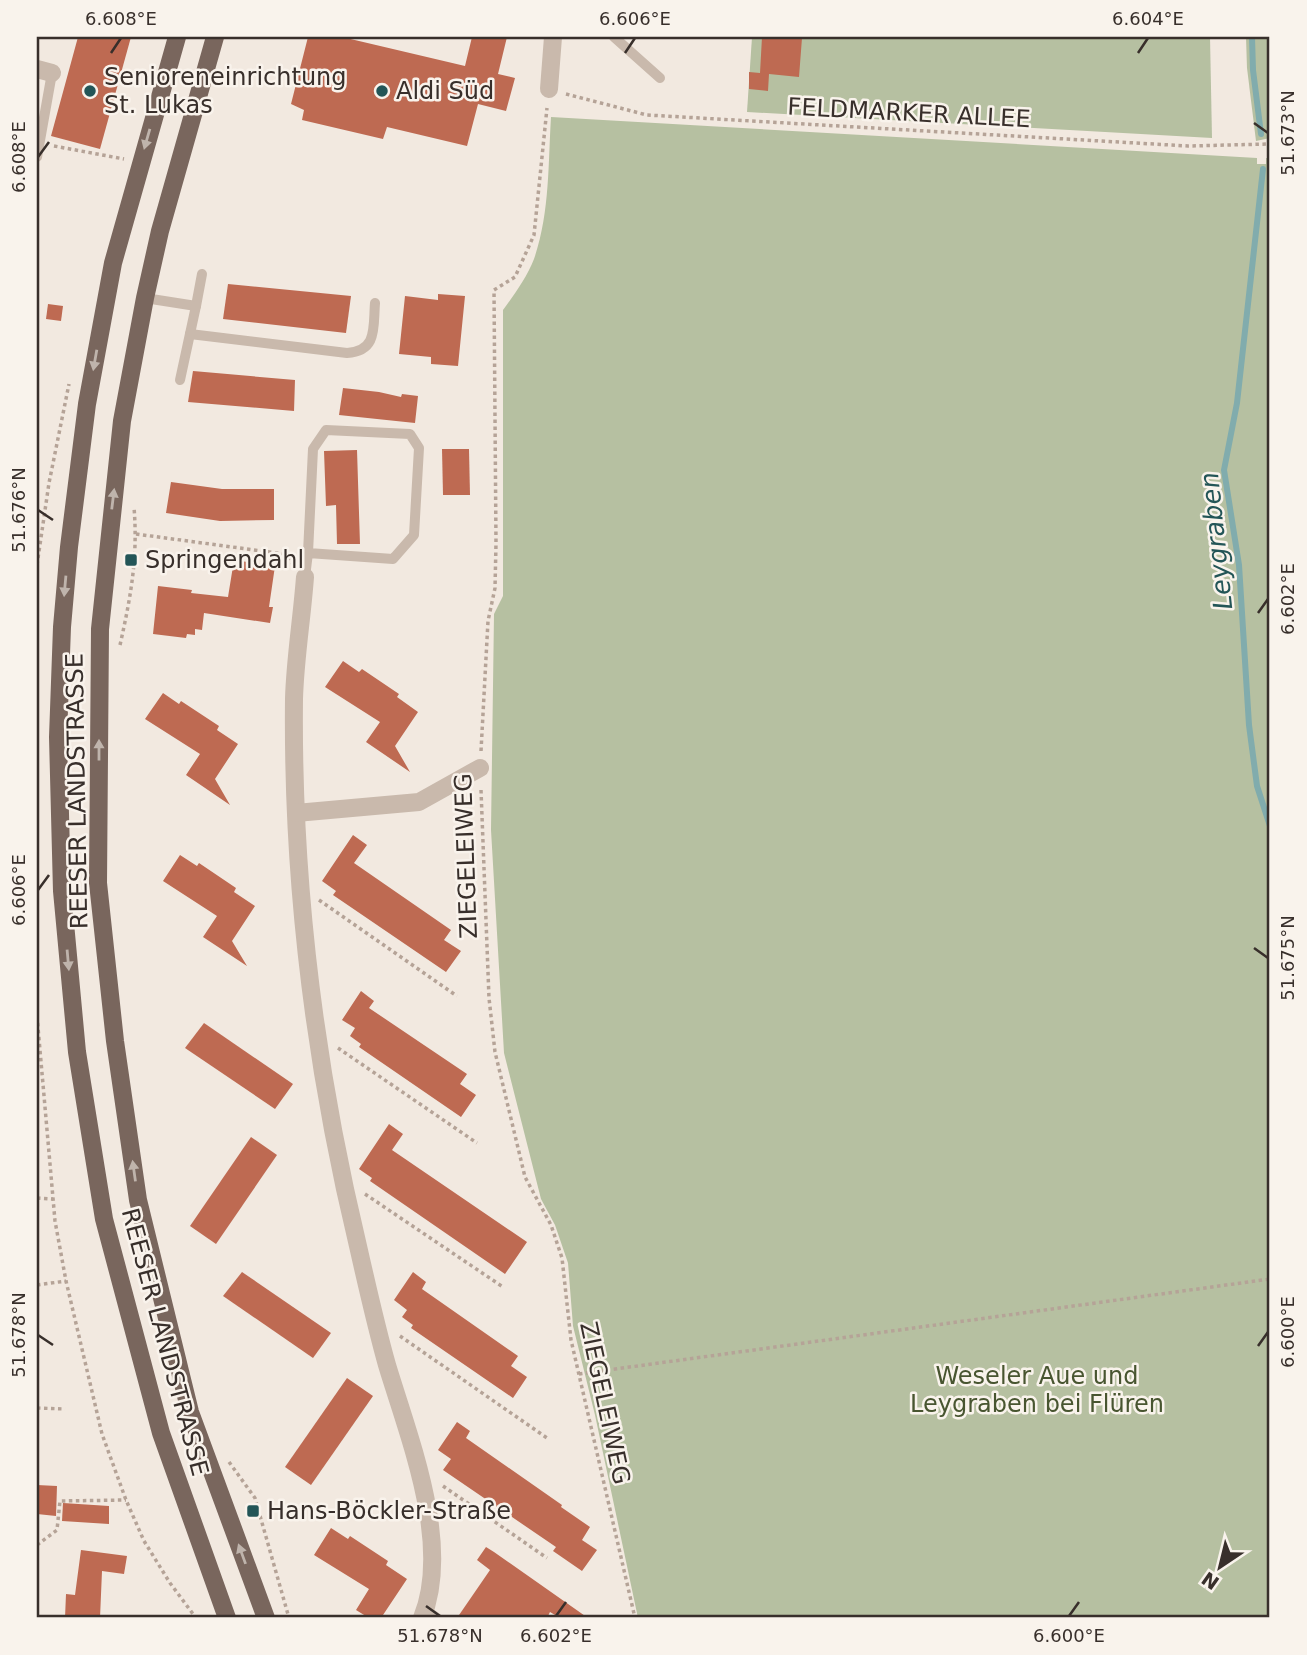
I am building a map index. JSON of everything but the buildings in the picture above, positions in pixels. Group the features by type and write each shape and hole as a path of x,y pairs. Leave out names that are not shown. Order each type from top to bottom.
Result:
{"main road":[{"name":"REESER LANDSTRASSE","path":"177,37 113,263 87,404 62,627 58,737 62,891 77,1052 104,1219 161,1433 227,1618"},
{"name":"REESER LANDSTRASSE","path":"215,37 160,231 122,421 100,629 98,883 115,1041 138,1200 190,1412 267,1618"}],"street":[{"path":"549,89 553,37"},
{"path":"305,577 294,695 296,813 300,887 316,1033 343,1179 375,1319 426,1501 433,1562 428,1616"},
{"path":"296,813 419,802 480,768"}],"lane":[{"path":"614,37 660,78"},
{"path":"37,157 45,71"},
{"path":"180,380 202,274"},
{"path":"145,298 196,306"},
{"path":"190,334 271,345 360,352 367,348 372,337 375,303"},
{"path":"305,577 313,449 326,430 410,434 419,449 414,535 393,559 308,554"}],"path":[{"name":"FELDMARKER ALLEE","path":"549,89 648,115 1188,146 1270,144"},
{"name":"ZIEGELEIWEG","path":"549,89 534,235 515,277 494,290 495,587 488,621 480,768 489,998 495,1052 525,1177 551,1225 562,1258 571,1340 635,1618"},
{"path":"38,141 49,146 124,159"},
{"path":"120,647 134,578 136,534 133,499"},
{"path":"136,534 284,554 305,577"},
{"path":"300,887 457,996"},
{"path":"37,1016 53,1199 66,1282 102,1434 144,1541 196,1618"},
{"path":"316,1033 477,1143"},
{"path":"343,1179 503,1287"},
{"path":"37,1198 53,1199"},
{"path":"579,1374 1270,1279"},
{"path":"37,1285 66,1282"},
{"path":"375,1319 547,1438"},
{"path":"37,1408 65,1409"},
{"path":"228,1459 255,1498 289,1618"},
{"path":"418,1469 547,1558"},
{"path":"37,1545 57,1530 60,1501 126,1500"}],"green space":[{"path":"752,37 1210,37 1212,138 747,112"},
{"path":"1246,37 1270,37 1270,138 1256,141 1247,68"},
{"name":"Weseler Aue und Leygraben bei Flüren","path":"551,117 1257,158 1257,164 1266,164 1266,158 1270,158 1270,1618 638,1618 595,1415 573,1326 568,1263 555,1225 541,1199 504,1053 491,830 494,614 503,596 503,310 528,272 539,242 547,188"}],"waterway":[{"name":"Leygraben","path":"1252,37 1261,134"},
{"name":"Leygraben","path":"1263,169 1237,403 1224,470 1239,565 1249,725 1257,786 1270,826"}],"place":[{"name":"Senioreneinrichtung St. Lukas","path":"90,91"},
{"name":"Aldi Süd","path":"382,91"},
{"name":"Springendahl","path":"131,560"},
{"name":"Hans-Böckler-Straße","path":"253,1511"}]}
